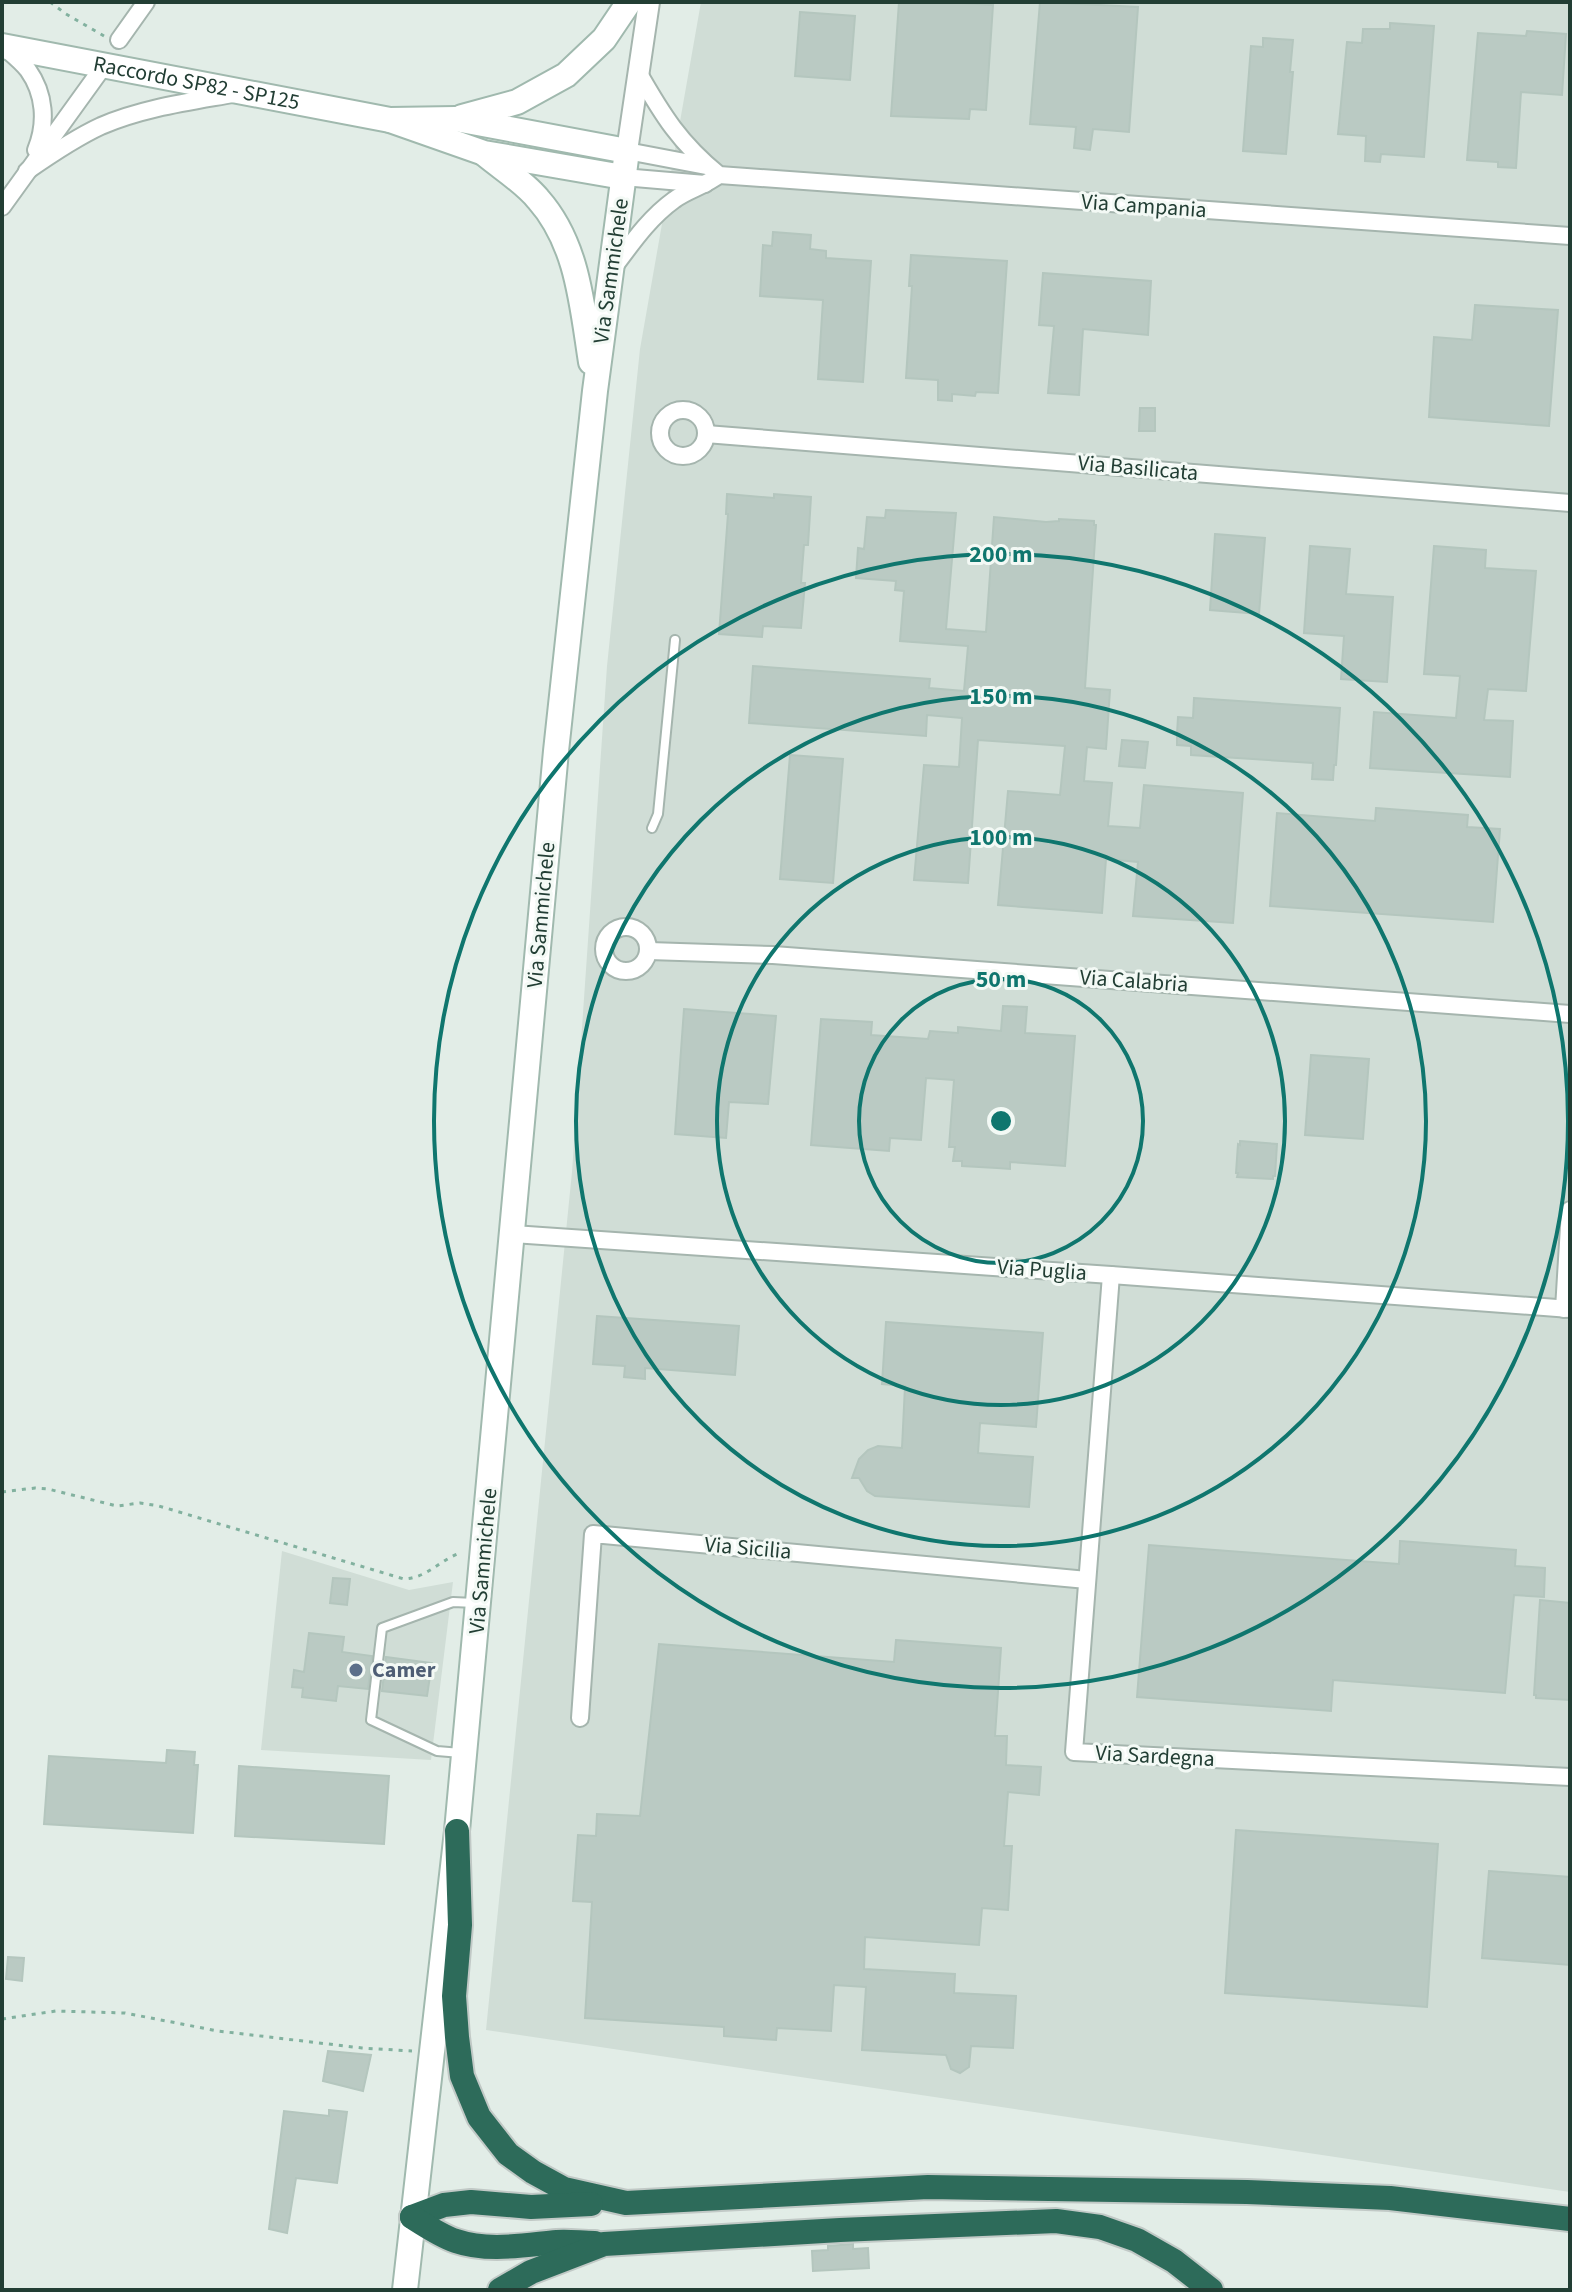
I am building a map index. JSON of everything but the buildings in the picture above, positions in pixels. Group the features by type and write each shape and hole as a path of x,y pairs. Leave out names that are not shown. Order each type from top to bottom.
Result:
{"highway":[{"path":"457,1831 460,1925 454,1996 457,2037 462,2076 479,2117 508,2154 533,2172 564,2189 626,2203"},
{"path":"412,2217 444,2205 471,2202 531,2207 960,2187 1390,2198 1570,2219"},
{"path":"412,2217 456,2241 476,2246 559,2242 604,2244 1056,2221 1100,2227 1137,2240 1174,2261 1211,2290"},
{"path":"500,2290 531,2272 604,2244"}],"main road":[{"path":"456,119 517,102 566,75 604,39 629,2"},
{"name":"Raccordo SP82 - SP125","path":"3,46 390,120"},
{"path":"390,120 456,119 627,151"},
{"path":"390,120 484,153 623,177"},
{"name":"Via Sammichele","path":"405,2290 465,1753 556,751 595,391 627,151"},
{"path":"484,153 538,198 565,237 578,278 595,391"}],"street":[{"path":"119,40 146,2"},
{"name":"Via Sammichele","path":"627,151 649,2"},
{"path":"3,46 27,69 39,91 44,116 41,137 27,171"},
{"path":"2,207 103,67"},
{"path":"611,270 643,228 675,199 711,175 662,114 638,72"},
{"path":"27,171 88,133 132,115 242,92"},
{"name":"Via Campania","path":"627,151 711,175"},
{"name":"Via Campania","path":"623,177 711,175 1570,236"},
{"name":"Via Basilicata","path":"706,434 1570,503"},
{"name":"Via Calabria","path":"649,951 789,956 1570,1014"},
{"path":"1567,1309 1570,1210"},
{"name":"Via Puglia","path":"513,1234 1567,1309"},
{"name":"Via Sardegna","path":"1111,1275 1074,1752 1570,1777"},
{"name":"Via Sicilia","path":"580,1718 593,1534 1087,1580"}],"lane":[{"path":"652,828 658,814 675,640"},
{"path":"465,1753 437,1751 371,1720 382,1628 453,1602 479,1603"}],"path":[{"path":"50,2 95,31 119,40"},
{"path":"2,1492 48,1489 117,1506 140,1503 159,1506 404,1579 415,1579 459,1553 484,1551"},
{"path":"2,2019 56,2011 125,2013 218,2031 432,2053"}],"shaded area":[{"path":"701,2 1570,2 1570,2192 486,2030 572,1172 607,666 640,349"},
{"name":"Camer","path":"282,1551 409,1590 453,1582 431,1760 261,1750"}],"place":[{"name":"Camer","path":"356,1670"}]}
